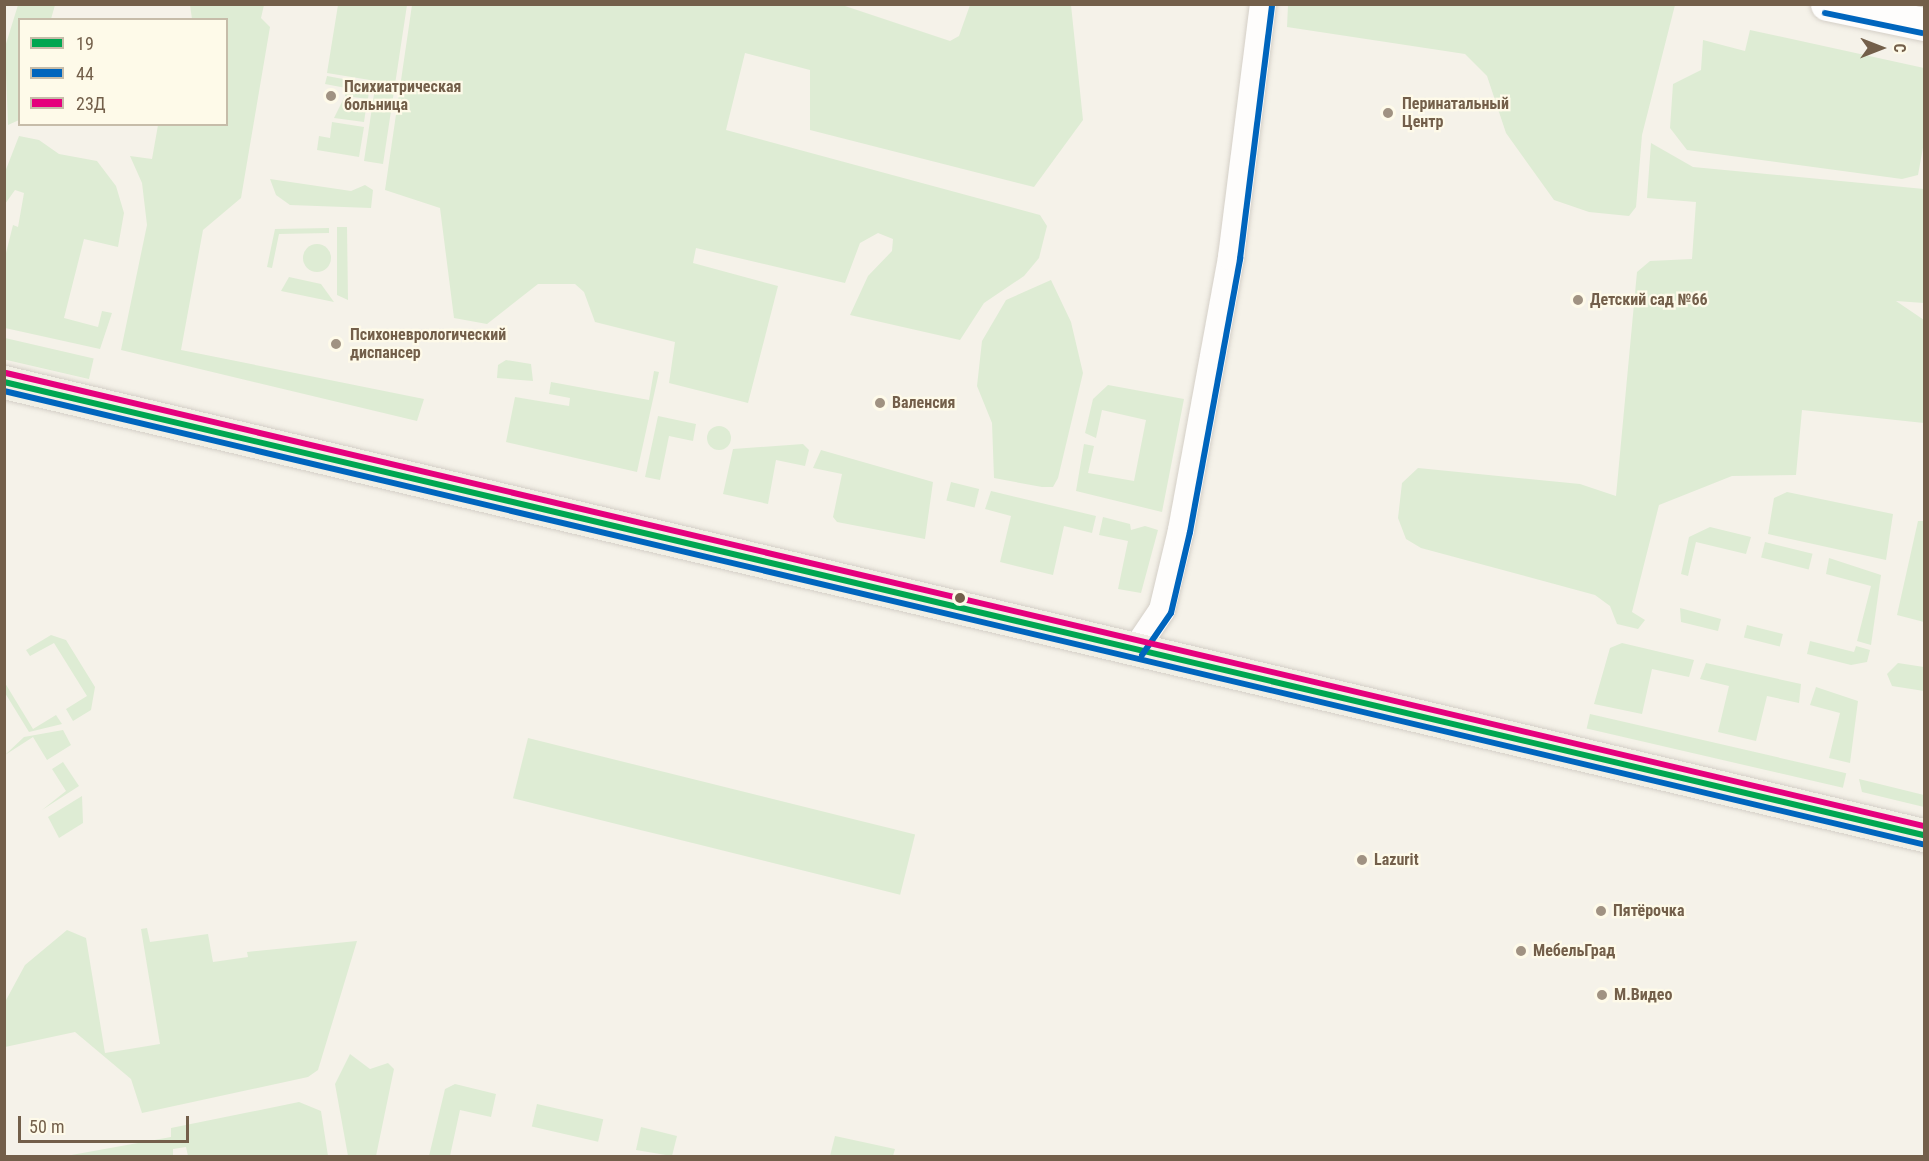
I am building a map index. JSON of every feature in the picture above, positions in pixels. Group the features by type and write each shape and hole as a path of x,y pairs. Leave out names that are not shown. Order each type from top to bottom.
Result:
{"main road":[{"path":"4,381 1924,835"}],"street":[{"path":"1135,650 1162,610 1181,530 1231,257 1263,4"},
{"path":"1827,4 1924,24"}],"green space":[{"path":"18,5 55,5 51,18 18,18 18,120 8,125 5,47"},
{"path":"190,5 264,5 261,18 270,27 241,198 203,230 181,350 424,399 417,421 121,350 147,225 142,183 130,156 152,159 158,126 228,126 228,18 192,18"},
{"path":"338,5 407,5 383,164 364,161 376,81 327,73"},
{"path":"412,5 842,5 950,41 959,36 970,5 1071,5 1083,120 1034,187 810,130 810,70 745,53 726,130 1040,215 1047,226 1039,258 1024,276 984,303 960,340 850,315 868,276 892,251 893,239 878,233 860,243 845,283 696,248 693,263 778,286 748,403 669,383 675,342 595,322 584,292 575,284 538,284 487,324 454,318 440,208 385,190"},
{"path":"1288,5 1675,5 1642,135 1636,207 1629,216 1589,212 1554,200 1506,133 1487,76 1465,54 1287,27"},
{"path":"1750,30 1924,68 1924,142 1918,175 1902,179 1687,150 1670,128 1673,84 1701,70 1703,40 1745,51"},
{"path":"327,76 370,84 368,99 345,96 346,88 325,84"},
{"path":"344,98 367,102 364,122 334,118"},
{"path":"332,122 364,127 359,157 317,150 319,136 330,138"},
{"path":"19,136 39,140 59,154 97,161 116,186 124,213 118,247 84,239 64,318 98,327 102,311 112,313 100,349 5,328 5,257 13,225 18,227 24,193 15,190 5,204 5,172"},
{"path":"1651,143 1693,167 1924,189 1924,303 1896,301 1924,320 1924,423 1802,410 1796,475 1732,476 1659,505 1632,612 1645,620 1638,629 1617,624 1610,606 1595,595 1421,548 1406,539 1398,518 1402,483 1418,468 1580,484 1616,496 1637,272 1650,261 1692,259 1696,202 1647,198"},
{"path":"270,179 351,191 365,185 373,190 371,208 290,205 276,195"},
{"path":"337,227 347,227 348,300 337,295"},
{"path":"329,228 329,233 279,234 272,268 267,267 275,229"},
{"path":"317,244 327,248 331,258 327,268 317,272 307,268 303,258 307,248"},
{"path":"289,277 321,284 334,302 281,291"},
{"path":"1051,280 1071,322 1083,373 1058,478 1053,487 1042,487 994,478 992,423 977,386 982,341 1006,300"},
{"path":"5,338 94,358 89,379 4,359"},
{"path":"506,360 531,364 533,381 497,378 498,365"},
{"path":"654,371 659,372 637,472 506,442 515,397 569,406 570,398 549,394 551,382 649,400"},
{"path":"1108,385 1184,399 1162,512 1076,491 1084,444 1094,446 1088,473 1134,481 1146,420 1102,410 1096,438 1085,433 1093,399"},
{"path":"658,416 696,424 693,441 669,436 660,480 645,477"},
{"path":"719,426 728,429 731,438 728,447 719,450 710,447 707,438 710,429"},
{"path":"803,444 809,450 805,466 776,460 768,504 723,494 733,449"},
{"path":"821,450 933,482 925,539 837,522 833,517 842,474 813,468"},
{"path":"951,482 979,489 975,507 946,500"},
{"path":"991,491 1096,516 1092,533 1064,526 1053,575 1000,562 1011,516 985,509"},
{"path":"1787,492 1893,514 1886,560 1768,534 1774,498"},
{"path":"1103,517 1130,524 1131,530 1145,526 1158,530 1141,593 1118,589 1128,541 1099,535"},
{"path":"1918,521 1924,521 1924,622 1897,615"},
{"path":"1710,527 1751,537 1746,554 1696,542 1688,576 1681,574 1689,537"},
{"path":"1765,542 1813,554 1809,569 1761,558"},
{"path":"1829,558 1881,575 1871,645 1857,641 1871,586 1826,574"},
{"path":"1680,608 1721,619 1718,631 1681,622"},
{"path":"1747,625 1783,634 1780,647 1744,638"},
{"path":"51,635 66,640 95,687 91,710 73,721 66,709 87,696 54,643 30,656 26,650"},
{"path":"1810,641 1854,652 1856,646 1870,650 1867,662 1851,665 1807,654"},
{"path":"1622,643 1694,660 1689,677 1652,669 1642,714 1594,704 1610,648"},
{"path":"1706,663 1801,684 1799,703 1767,696 1756,741 1718,732 1729,686 1700,679"},
{"path":"1898,663 1924,667 1924,691 1892,686 1887,674"},
{"path":"5,683 33,729 56,715 62,724 29,732 5,693"},
{"path":"1816,687 1858,701 1850,763 1829,758 1840,713 1810,705"},
{"path":"1590,714 1846,773 1843,788 1587,729"},
{"path":"63,730 71,745 47,760 33,737 5,755 24,737"},
{"path":"528,738 915,835 900,895 513,798"},
{"path":"63,762 79,786 42,810 66,791 52,769"},
{"path":"1859,779 1924,795 1924,807 1862,792"},
{"path":"82,796 83,823 59,838 48,817"},
{"path":"147,928 150,942 208,934 213,962 248,957 247,952 357,941 318,1070 308,1077 142,1113 131,1079 75,1032 5,1047 5,1002 25,965 67,930 86,938 105,1053 160,1044 141,929"},
{"path":"350,1054 370,1069 388,1063 394,1069 376,1156 348,1156 335,1084"},
{"path":"455,1084 496,1094 491,1117 460,1110 450,1156 429,1156 445,1089"},
{"path":"299,1102 321,1111 328,1156 188,1156 186,1147 173,1149 173,1156 66,1156 171,1137 171,1128"},
{"path":"537,1104 603,1119 598,1142 532,1126"},
{"path":"641,1127 677,1136 672,1156 636,1150"},
{"path":"835,1136 895,1149 893,1156 830,1156"}],"transit line":[{"name":"44","path":"1142,655 1171,613 1190,532 1240,259 1272,5"},
{"name":"44","path":"1825,13 1922,33"},
{"name":"23Д","path":"6,373 1924,826"},
{"name":"19","path":"4,382 1924,835"},
{"name":"44","path":"4,391 1922,844"}],"place":[{"name":"Психиатрическая больница","path":"331,96"},
{"name":"Перинатальный Центр","path":"1388,113"},
{"name":"Детский сад №66","path":"1578,300"},
{"name":"Психоневрологический диспансер","path":"336,344"},
{"name":"Валенсия","path":"880,403"},
{"name":"Lazurit","path":"1362,860"},
{"name":"Пятёрочка","path":"1601,911"},
{"name":"МебельГрад","path":"1521,951"},
{"name":"М.Видео","path":"1602,995"}]}
